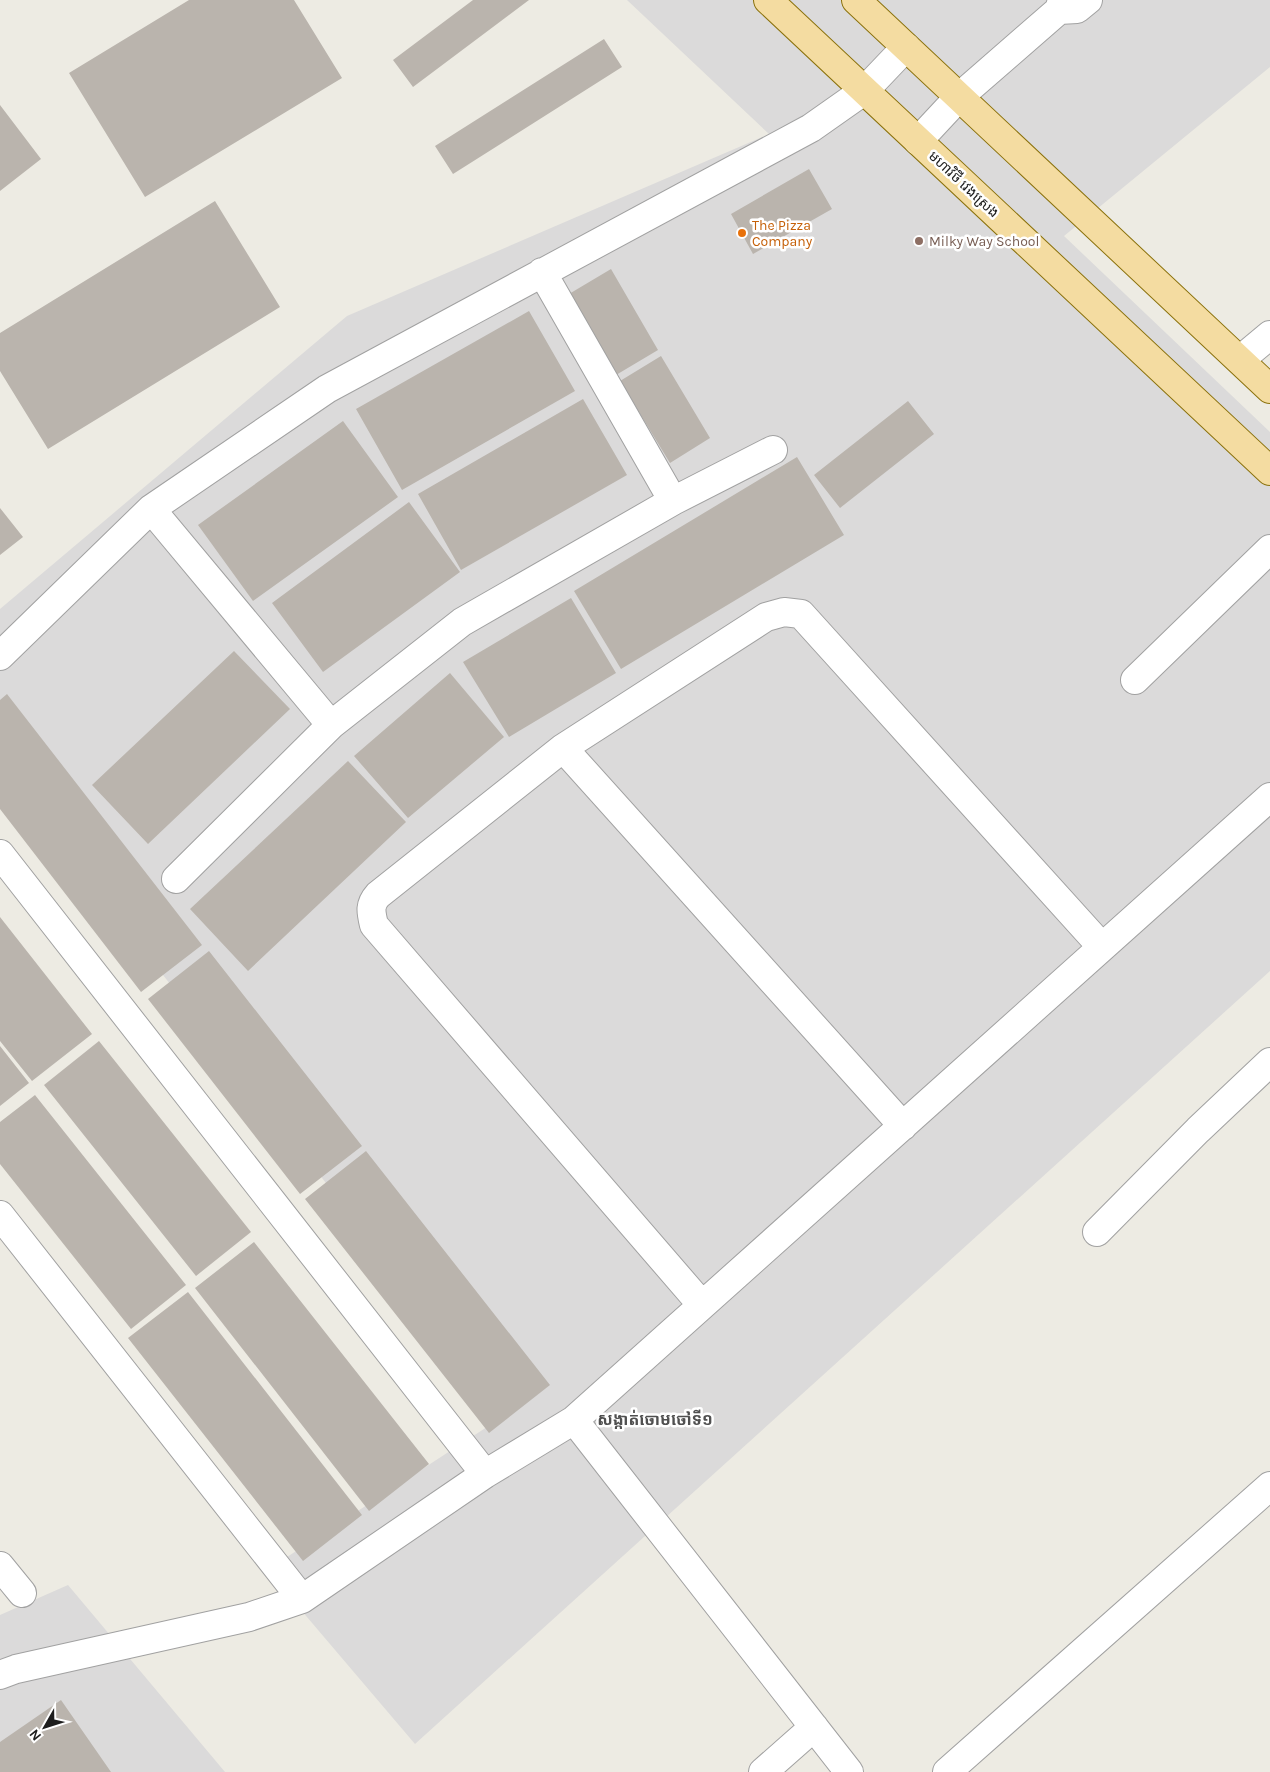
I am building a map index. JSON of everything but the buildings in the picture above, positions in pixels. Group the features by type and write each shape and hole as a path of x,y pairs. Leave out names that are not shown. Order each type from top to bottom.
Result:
{"main road":[{"name":"មហាវិថី វេងស្រេង","path":"768,0 1270,471"},
{"path":"856,0 1270,389"}],"street":[{"path":"918,141 958,97 1061,5 1077,9 1088,0"},
{"path":"0,656 151,509 327,389 810,128 865,90 906,47"},
{"path":"542,272 673,501"},
{"path":"1240,360 1270,335"},
{"path":"176,879 331,725 462,622 673,501 773,450"},
{"path":"151,509 331,725"},
{"path":"1135,680 1270,549"},
{"path":"702,1306 374,925 370,908 378,895 563,748 766,617 784,612 801,614 1102,947"},
{"path":"563,748 903,1126"},
{"path":"0,1675 26,1667 249,1618 302,1599 485,1474 574,1420 1270,797"},
{"path":"0,854 485,1474"},
{"path":"1097,1232 1198,1130 1270,1062"},
{"path":"0,1215 302,1599"},
{"path":"574,1420 849,1772"},
{"path":"947,1772 1270,1486"},
{"path":"0,1566 22,1593"},
{"path":"763,1772 814,1727"}],"shaded area":[{"path":"627,0 1270,0 1270,67 1064,236 1270,432 1270,971 415,1744 267,1570 507,1414 0,767 0,609 347,316 769,134"},
{"path":"68,1585 225,1772 0,1772 0,1615"}],"place":[{"name":"The Pizza Company","path":"742,233"},
{"name":"Milky Way School","path":"919,241"}],"district":[{"name":"សង្កាត់ចោមចៅទី១","path":"655,1419"}]}
